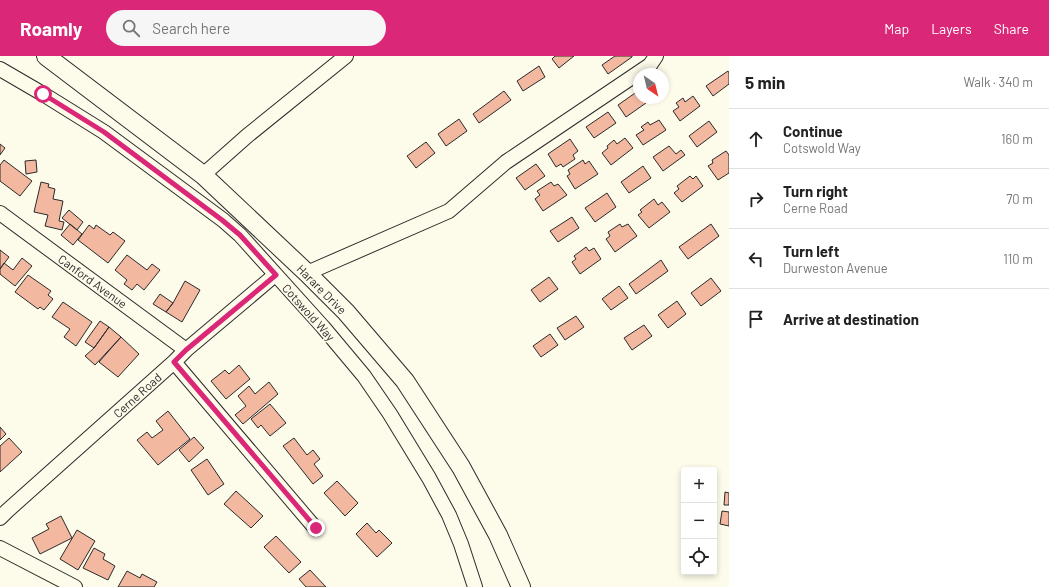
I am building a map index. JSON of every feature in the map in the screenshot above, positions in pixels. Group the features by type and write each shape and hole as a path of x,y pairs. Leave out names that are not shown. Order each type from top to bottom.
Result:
{"main road":[{"name":"Harare Drive","path":"46,56 203,176 307,273 368,336 405,381 461,467 498,535 521,587"}],"street":[{"path":"203,176 247,136 346,56"},
{"path":"307,273 449,211 506,162 650,65 656,56"},
{"name":"Cotswold Way","path":"0,69 104,132 240,235 323,327 364,376 390,414 429,478 449,515 461,544 475,587"},
{"name":"Canford Avenue","path":"0,212 186,350"},
{"name":"Cerne Road","path":"2,511 186,350 276,275"},
{"path":"174,362 316,528"},
{"path":"0,548 75,587"}],"building":[{"path":"555,56 574,56 559,68 552,59"},
{"path":"615,56 632,57 608,74 602,65"},
{"path":"539,66 545,77 523,91 517,81"},
{"path":"728,71 729,84 713,96 706,86"},
{"path":"504,91 511,100 479,123 473,114"},
{"path":"633,94 633,104 645,104 626,117 618,105"},
{"path":"693,96 700,106 680,121 673,111 679,107 676,103 683,98 685,102"},
{"path":"608,112 616,123 594,138 586,127"},
{"path":"459,119 467,131 446,146 438,134"},
{"path":"659,120 666,130 643,145 636,135 644,130 641,127 648,122 650,125"},
{"path":"709,121 717,132 697,147 689,136"},
{"path":"625,138 633,148 611,165 602,153 614,140 617,144"},
{"path":"570,139 578,151 573,155 575,159 563,167 561,164 556,167 548,154"},
{"path":"426,142 435,153 416,168 407,156"},
{"path":"0,144 5,148 0,155"},
{"path":"669,146 676,154 681,150 685,155 663,171 653,157"},
{"path":"726,151 729,155 729,173 718,180 708,166 713,163 712,160"},
{"path":"4,160 32,181 20,196 0,181 0,165"},
{"path":"36,160 37,172 26,174 25,161"},
{"path":"583,160 585,164 589,161 598,174 575,189 567,176 570,174 568,170"},
{"path":"536,164 545,176 525,190 516,178"},
{"path":"643,166 651,178 629,193 621,182"},
{"path":"690,176 693,179 696,176 703,186 682,202 674,193 679,189 677,186"},
{"path":"41,182 49,184 48,187 55,189 53,199 63,201 59,221 64,222 62,230 45,226 48,215 34,212"},
{"path":"551,182 554,186 558,184 567,195 543,211 535,199 540,195 537,191"},
{"path":"607,193 616,207 595,222 585,208"},
{"path":"654,199 658,205 662,202 670,212 649,228 638,215 642,212 640,210"},
{"path":"69,210 83,222 77,230 62,218"},
{"path":"572,217 579,228 558,242 550,231"},
{"path":"70,224 82,234 73,245 61,235"},
{"path":"620,224 622,227 628,224 637,236 615,252 606,239 610,236 608,232"},
{"path":"711,224 719,236 688,259 679,247"},
{"path":"89,225 94,229 96,225 110,235 113,232 125,241 108,263 78,240"},
{"path":"586,247 589,251 594,248 601,259 580,274 572,262 576,259 574,256"},
{"path":"0,250 9,257 0,269"},
{"path":"127,255 147,270 152,264 160,270 144,290 137,284 132,290 124,284 127,280 115,270"},
{"path":"22,258 32,266 15,286 0,274 0,269 4,263 13,270"},
{"path":"661,260 668,271 636,294 629,284"},
{"path":"28,275 51,291 48,295 53,299 44,310 40,307 38,309 15,292"},
{"path":"549,277 558,289 540,302 531,290"},
{"path":"711,278 721,291 701,306 691,293"},
{"path":"185,281 200,290 182,322 166,312 173,303"},
{"path":"619,286 628,298 611,310 602,299"},
{"path":"160,294 173,303 166,312 153,304"},
{"path":"677,301 686,314 668,328 658,315"},
{"path":"63,302 92,322 76,346 64,337 70,329 52,317"},
{"path":"576,316 584,327 565,340 557,328"},
{"path":"100,321 109,327 94,348 85,342"},
{"path":"644,325 652,336 632,350 624,338"},
{"path":"109,327 121,337 95,365 85,356 94,348"},
{"path":"550,334 558,345 541,357 533,346"},
{"path":"121,337 139,354 118,377 99,362"},
{"path":"239,365 250,379 226,399 211,381 225,370 229,374"},
{"path":"269,382 278,394 243,424 235,415 246,406 238,396 249,386 255,394"},
{"path":"270,404 286,423 270,436 261,425 258,428 251,419"},
{"path":"168,411 190,439 158,465 137,440 147,432 152,438 163,430 156,421"},
{"path":"0,427 6,434 0,440"},
{"path":"194,437 204,448 189,462 179,450"},
{"path":"9,438 22,452 0,472 0,446"},
{"path":"294,438 307,455 313,450 320,459 314,464 323,476 313,484 283,446"},
{"path":"207,459 224,484 208,495 191,470"},
{"path":"337,481 358,503 345,516 324,493"},
{"path":"236,491 263,516 251,528 224,504"},
{"path":"725,492 729,493 729,505 724,505"},
{"path":"722,511 729,512 729,526 720,524"},
{"path":"61,516 72,538 40,554 32,538 49,529 46,524"},
{"path":"367,523 376,533 379,530 392,543 377,557 356,534"},
{"path":"77,530 95,541 78,570 60,559"},
{"path":"276,536 301,562 289,573 264,547"},
{"path":"94,548 105,554 103,559 115,566 108,580 83,568"},
{"path":"310,570 326,587 306,587 299,579"},
{"path":"127,571 140,578 142,574 157,582 154,587 118,587"}],"route":[{"path":"43,94 104,132 222,220 240,235 276,275 186,350 174,362 316,528"}]}
